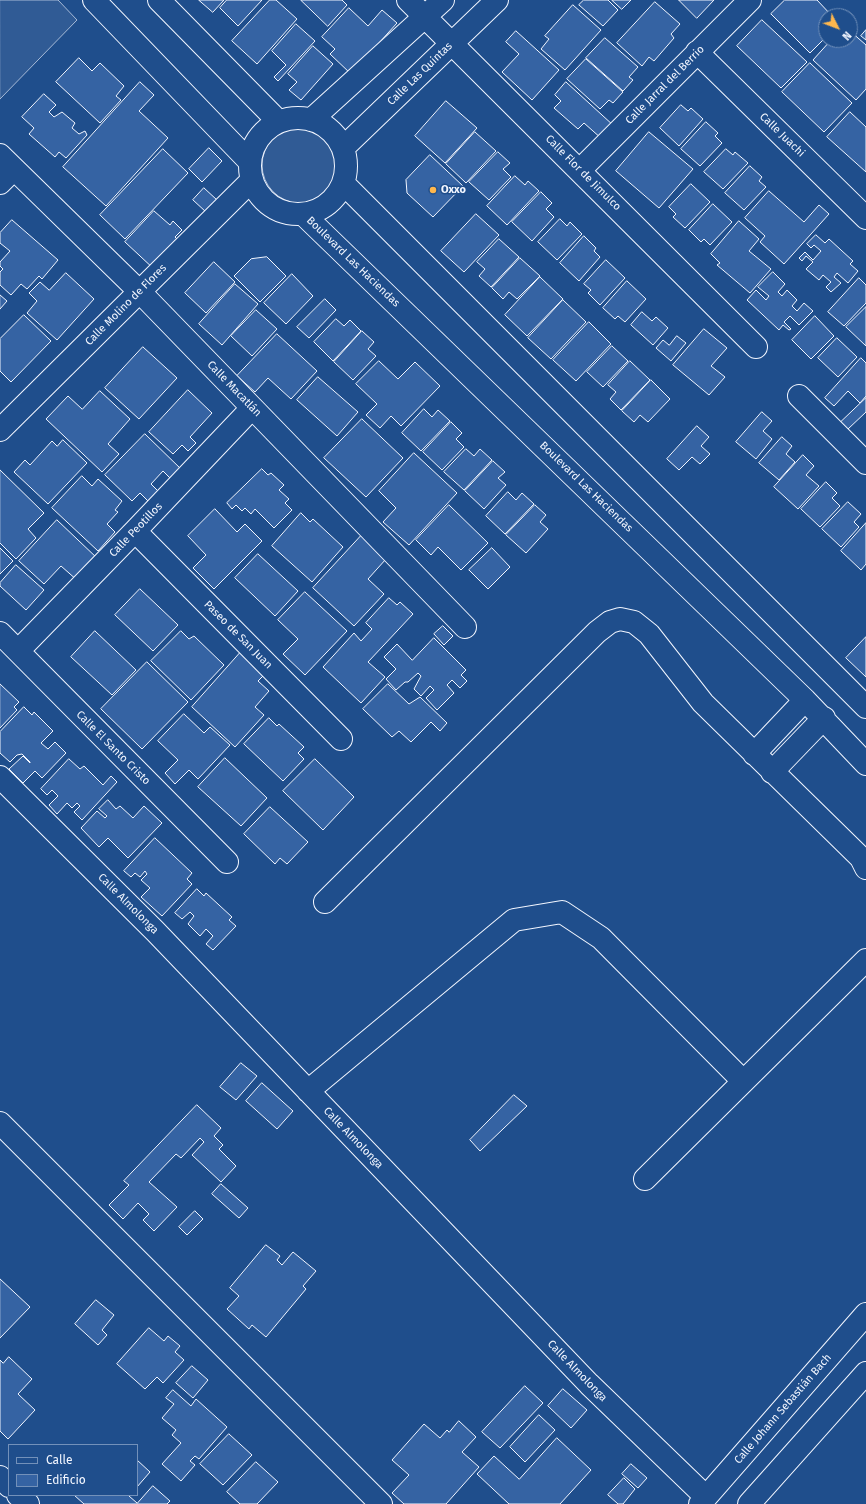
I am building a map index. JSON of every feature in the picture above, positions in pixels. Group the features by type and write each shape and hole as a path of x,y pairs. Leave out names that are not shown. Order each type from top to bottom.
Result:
{"street":[{"path":"94,0 251,171"},
{"path":"159,0 279,122"},
{"name":"Calle Flor de Jimulco","path":"408,0 453,43 756,347"},
{"path":"311,120 443,0"},
{"name":"Calle Las Quintas","path":"343,148 498,0"},
{"name":"Calle Jarral del Berrio","path":"580,170 750,0"},
{"name":"Calle Juachi","path":"697,52 866,218"},
{"path":"295,118 311,120 324,126 335,136 343,148 346,160 346,172 343,183 332,200 313,212 303,214 286,213 271,206 259,195 251,171 253,150 259,138 268,129 279,122 295,118"},
{"name":"Calle Macatlán","path":"5,169 140,292 466,627"},
{"name":"Calle Molino de Flores","path":"0,430 140,292 251,171"},
{"path":"343,183 866,706"},
{"name":"Boulevard Las Haciendas","path":"303,214 806,700 866,764"},
{"path":"799,396 866,463"},
{"name":"Calle Peotillos","path":"18,651 136,532 252,408"},
{"name":"Paseo de San Juan","path":"136,532 342,739"},
{"path":"325,902 591,638 610,622 620,619 634,622 649,634 703,703 861,858 866,868"},
{"name":"Calle El Santo Cristo","path":"0,633 227,862"},
{"path":"754,754 806,700"},
{"path":"772,772 824,718"},
{"name":"Calle Almolonga","path":"0,777 155,931 589,1384 703,1500"},
{"path":"308,1090 514,920 562,912 601,938 743,1082"},
{"path":"645,1178 866,960"},
{"path":"0,1123 8,1144 381,1504"},
{"name":"Calle Johann Sebastián Bach","path":"703,1500 866,1314"},
{"path":"749,1504 866,1373"},
{"path":"0,1477 8,1485"},
{"path":"19,1496 28,1504"}],"shaded area":[{"path":"0,0 58,0 77,20 0,99"},
{"path":"293,127 307,127 321,133 332,144 338,158 338,172 335,180 327,192 321,197 307,203 293,203 279,197 268,186 262,172 262,158 268,144 279,133"}],"building":[{"path":"199,0 224,0 213,12"},
{"path":"227,0 262,0 238,26 220,8"},
{"path":"270,0 276,0 297,19 257,64 232,41"},
{"path":"301,0 342,0 347,5 328,26"},
{"path":"584,0 608,0 618,10 603,26 579,5"},
{"path":"612,0 631,0 622,9"},
{"path":"679,0 714,0 697,18"},
{"path":"785,0 817,0 824,8 818,8 818,45 810,53 771,14"},
{"path":"655,2 680,24 671,34 674,38 654,61 649,57 642,66 617,43"},
{"path":"573,5 601,30 565,70 541,49 549,39 545,36"},
{"path":"349,8 368,26 382,10 397,23 351,74 330,54 335,49 322,37"},
{"path":"762,20 807,62 781,88 737,46"},
{"path":"296,24 315,41 278,81 274,77 286,65 272,51"},
{"path":"866,30 866,40 861,36"},
{"path":"516,31 559,70 532,100 502,72 519,54 506,42"},
{"path":"605,38 638,67 629,77 633,80 623,91 586,58"},
{"path":"858,38 866,45 866,89 856,100 813,60 824,48 858,48"},
{"path":"313,46 333,64 301,100 289,90 297,82 288,74"},
{"path":"79,58 92,71 100,63 124,86 116,96 121,100 100,123 56,82"},
{"path":"586,59 623,92 613,103 609,100 600,109 567,79"},
{"path":"810,63 852,103 824,132 782,92"},
{"path":"140,82 154,95 139,111 168,138 106,206 63,167"},
{"path":"566,82 614,126 602,139 584,123 578,129 554,108 561,101 555,95"},
{"path":"44,94 56,105 49,112 54,117 62,112 75,123 72,128 79,134 85,131 87,135 66,158 59,152 55,157 29,134 34,128 22,117"},
{"path":"446,101 477,128 445,163 415,136"},
{"path":"681,105 688,111 691,108 703,119 679,146 660,128"},
{"path":"850,112 866,127 866,172 827,137"},
{"path":"706,122 718,133 715,136 722,143 700,166 681,149"},
{"path":"475,132 496,151 466,183 446,164"},
{"path":"649,132 693,169 659,208 616,171"},
{"path":"209,148 222,161 202,182 189,169"},
{"path":"163,149 188,173 125,239 100,215"},
{"path":"726,149 733,155 735,152 748,163 723,189 704,172"},
{"path":"498,152 510,163 503,169 511,177 489,200 469,182"},
{"name":"Oxxo","path":"430,155 463,186 433,217 407,193 406,180"},
{"path":"750,166 762,177 759,181 766,187 744,210 725,193"},
{"path":"515,176 525,185 528,181 539,191 507,225 487,206"},
{"path":"691,184 710,202 685,228 673,217 676,214 669,207"},
{"path":"204,188 217,200 206,212 193,200"},
{"path":"769,191 804,222 819,205 829,214 784,264 760,242 765,236 745,218"},
{"path":"541,192 552,203 546,209 554,217 532,241 512,222"},
{"path":"713,204 732,222 710,245 704,239 701,242 689,230"},
{"path":"154,211 170,225 173,221 182,230 175,237 181,243 155,270 125,242"},
{"path":"476,214 499,235 464,272 441,251"},
{"path":"560,219 567,226 570,222 582,234 557,260 538,242"},
{"path":"12,220 58,260 42,279 39,276 27,289 21,284 11,295 0,285 0,272 3,269 0,266 0,262 10,251 0,243 0,233"},
{"path":"739,221 759,239 749,251 771,269 750,293 717,265 720,263 711,254"},
{"path":"816,235 825,243 829,239 853,261 850,264 858,271 848,283 837,273 834,277 841,283 831,292 826,287 831,282 823,275 819,280 806,269 813,262 806,256 802,261 799,258 805,252 813,260 821,251 814,245 811,248 807,244"},
{"path":"584,236 596,248 594,251 600,257 579,281 560,263"},
{"path":"499,239 519,257 491,287 479,276 485,269 477,262"},
{"path":"267,257 286,276 260,302 234,276 251,259"},
{"path":"520,258 540,276 517,299 509,292 503,299 492,288"},
{"path":"606,260 625,278 600,305 588,293 591,290 584,284"},
{"path":"214,262 235,282 206,313 185,293"},
{"path":"773,272 785,284 778,292 782,296 787,290 797,300 792,306 797,311 804,303 813,311 799,325 790,316 784,322 791,329 789,330 783,325 779,330 747,300 756,290 766,300 769,296 758,287"},
{"path":"66,273 94,299 57,340 27,313 37,301 29,293 40,282 49,290"},
{"path":"292,274 313,296 286,324 264,303"},
{"path":"540,277 563,299 527,336 505,315"},
{"path":"859,278 866,285 866,303 844,326 828,312"},
{"path":"627,281 646,299 625,322 618,316 615,319 603,308"},
{"path":"235,284 258,304 222,345 199,324"},
{"path":"0,295 7,301 0,309"},
{"path":"325,299 336,310 309,338 297,327"},
{"path":"563,300 586,322 551,359 528,338"},
{"path":"866,307 866,346 846,327"},
{"path":"256,310 277,329 252,356 231,336"},
{"path":"642,312 652,321 656,317 668,328 653,345 631,325"},
{"path":"24,315 51,341 11,382 0,371 0,339"},
{"path":"815,316 834,336 811,359 792,340"},
{"path":"336,319 344,326 350,320 361,331 333,361 314,342"},
{"path":"589,322 611,344 576,381 553,360"},
{"path":"704,329 727,348 711,366 725,377 709,395 673,365"},
{"path":"362,331 374,342 368,349 376,356 353,380 334,362"},
{"path":"277,334 317,371 291,399 268,378 255,392 237,376"},
{"path":"677,336 686,343 671,361 656,348 663,340 669,345"},
{"path":"837,338 857,357 838,377 818,358"},
{"path":"612,346 628,361 603,387 587,372"},
{"path":"143,347 177,378 139,419 105,388"},
{"path":"861,358 866,363 866,396 860,403 848,391 834,406 825,398"},
{"path":"379,361 398,379 415,362 440,386 401,426 391,416 380,428 366,415 377,404 356,384"},
{"path":"630,361 650,380 621,410 610,399 616,392 608,385"},
{"path":"318,377 358,412 337,436 297,400"},
{"path":"651,380 670,399 648,422 640,415 634,422 622,411"},
{"path":"188,390 212,413 190,437 196,443 188,451 182,445 173,454 149,432"},
{"path":"100,391 130,419 108,444 119,454 102,472 46,419 68,396 82,409"},
{"path":"866,398 866,412 848,429 841,422"},
{"path":"424,409 432,417 438,410 450,421 421,451 402,433"},
{"path":"762,412 772,421 763,431 772,439 756,459 736,442"},
{"path":"362,419 403,458 366,497 324,458"},
{"path":"451,422 462,433 456,439 464,447 442,470 423,452"},
{"path":"697,426 709,437 701,446 710,454 700,464 692,457 679,470 667,459"},
{"path":"145,434 182,470 172,480 163,471 151,484 158,491 148,501 140,493 132,501 105,475"},
{"path":"782,437 792,446 786,454 795,462 779,480 759,463"},
{"path":"63,440 87,463 48,504 14,472 25,460 30,465 52,441 57,446"},
{"path":"466,449 474,456 480,449 492,460 464,490 444,472"},
{"path":"414,453 457,493 409,545 383,522 396,508 379,491"},
{"path":"803,455 814,466 806,475 819,486 798,509 774,487"},
{"path":"493,461 505,472 498,478 506,485 484,509 465,491"},
{"path":"262,469 268,475 271,473 284,485 279,490 289,499 285,503 292,510 274,528 255,509 251,514 245,508 242,511 236,505 232,509 227,503"},
{"path":"0,470 44,513 28,529 36,538 16,559 0,543"},
{"path":"82,476 92,486 98,479 122,501 115,510 118,512 107,524 115,532 98,551 52,508"},
{"path":"826,482 837,493 832,498 840,506 820,527 801,509"},
{"path":"508,492 516,500 522,493 534,504 505,534 486,516"},
{"path":"848,502 861,514 854,522 859,527 841,547 822,529"},
{"path":"449,505 488,543 461,570 438,547 431,555 416,540"},
{"path":"535,505 546,515 540,522 548,529 526,553 506,535"},
{"path":"215,509 237,532 245,524 262,541 214,589 193,568 206,555 188,536"},
{"path":"301,513 310,522 313,519 343,547 312,582 272,546"},
{"path":"57,520 98,559 78,581 61,566 44,584 19,561"},
{"path":"866,523 866,564 861,570 841,551"},
{"path":"361,536 386,559 368,579 384,594 354,626 313,588"},
{"path":"0,548 13,561 0,574"},
{"path":"492,548 510,567 488,589 469,570"},
{"path":"258,554 298,591 275,616 235,578"},
{"path":"16,565 44,590 26,610 0,586 0,583"},
{"path":"140,589 178,625 153,651 115,615"},
{"path":"305,592 347,631 305,675 283,654 298,639 278,620"},
{"path":"389,598 397,605 400,602 413,614 368,662 385,677 361,703 323,667 354,633 361,641 372,629 366,623"},
{"path":"443,626 453,636 444,645 434,634"},
{"path":"95,631 136,670 112,695 71,657"},
{"path":"181,631 189,639 194,636 224,665 191,700 151,661"},
{"path":"866,637 866,677 846,658"},
{"path":"434,638 466,670 461,675 467,681 460,688 452,680 447,685 454,693 437,710 426,698 434,690 430,686 421,696 414,689 421,676 418,673 396,690 386,679 396,669 384,657 397,644 412,660"},
{"path":"240,653 264,675 258,681 269,691 255,707 264,715 235,747 192,707"},
{"path":"147,662 188,702 142,749 101,709"},
{"path":"0,684 19,702 14,707 17,710 0,728"},
{"path":"388,684 409,704 420,697 447,723 440,731 431,722 411,742 399,731 392,737 363,709"},
{"path":"24,707 32,715 34,712 53,731 41,743 48,749 55,742 66,753 42,778 35,771 23,783 9,769 23,756 30,762 22,754 17,755 10,762 0,753 0,732"},
{"path":"184,714 204,733 210,727 230,745 198,779 189,770 175,784 165,773 178,760 158,741"},
{"path":"269,718 277,726 279,724 304,747 298,753 304,759 283,781 244,744"},
{"path":"225,758 267,798 241,826 198,787"},
{"path":"69,759 80,769 84,766 103,785 111,776 117,782 82,820 74,812 80,806 77,803 72,808 67,803 57,814 49,805 58,796 52,790 47,795 41,789"},
{"path":"315,759 354,797 323,830 283,791"},
{"path":"108,800 116,809 120,806 133,818 144,806 162,823 128,858 108,838 99,847 81,828 97,811 105,818 107,816 99,809"},
{"path":"270,807 308,842 287,864 280,858 275,864 244,834"},
{"path":"155,838 192,873 187,879 192,884 162,916 141,897 150,888 141,880 147,874 145,871 140,877 135,873 131,877 124,871"},
{"path":"197,889 204,896 206,893 232,917 229,920 236,926 213,950 206,944 213,936 206,929 200,936 188,924 194,916 190,912 182,919 175,913"},
{"path":"241,1063 257,1076 236,1100 220,1087"},
{"path":"262,1083 293,1111 277,1129 246,1101"},
{"path":"514,1095 527,1106 480,1151 470,1140"},
{"path":"197,1105 221,1128 214,1136 223,1145 219,1149 236,1166 221,1182 192,1155 204,1142 200,1138 181,1158 176,1154 149,1182 177,1207 154,1231 143,1220 149,1214 138,1203 123,1219 109,1205 129,1185 124,1181"},
{"path":"221,1184 248,1208 239,1218 212,1194"},
{"path":"195,1211 203,1219 187,1235 179,1227"},
{"path":"266,1245 280,1256 277,1260 282,1265 293,1252 316,1271 303,1286 306,1289 266,1337 252,1325 249,1329 227,1309 239,1296 230,1288"},
{"path":"0,1279 30,1307 0,1338"},
{"path":"96,1300 114,1315 102,1330 107,1335 98,1345 75,1324"},
{"path":"149,1328 164,1341 168,1336 180,1346 175,1352 184,1360 163,1383 157,1377 145,1389 117,1364"},
{"path":"9,1357 32,1379 18,1394 35,1410 8,1439 0,1431 0,1360 3,1363"},
{"path":"192,1366 208,1380 193,1398 176,1383"},
{"path":"525,1386 543,1403 500,1448 482,1432"},
{"path":"563,1389 587,1410 571,1428 548,1406"},
{"path":"173,1390 191,1406 196,1399 227,1427 199,1459 195,1456 190,1461 195,1465 181,1481 162,1464 181,1443 172,1435 176,1430 162,1418 174,1404 166,1398"},
{"path":"539,1415 555,1430 525,1462 510,1447"},
{"path":"459,1421 476,1437 462,1452 479,1467 446,1504 404,1504 392,1493 409,1475 392,1460 424,1424 440,1438 447,1430 449,1432"},
{"path":"229,1434 252,1455 223,1485 200,1464"},
{"path":"557,1438 591,1470 560,1504 509,1504 477,1474 494,1456 519,1479"},
{"path":"138,1461 150,1472 138,1486"},
{"path":"256,1462 278,1482 257,1504 240,1504 227,1492"},
{"path":"631,1464 647,1478 638,1488 622,1474"},
{"path":"624,1478 635,1489 623,1504 618,1504 608,1495"},
{"path":"153,1486 170,1501 167,1504 84,1504 75,1496 129,1496 137,1503"}],"place":[{"name":"Oxxo","path":"433,190"}]}
